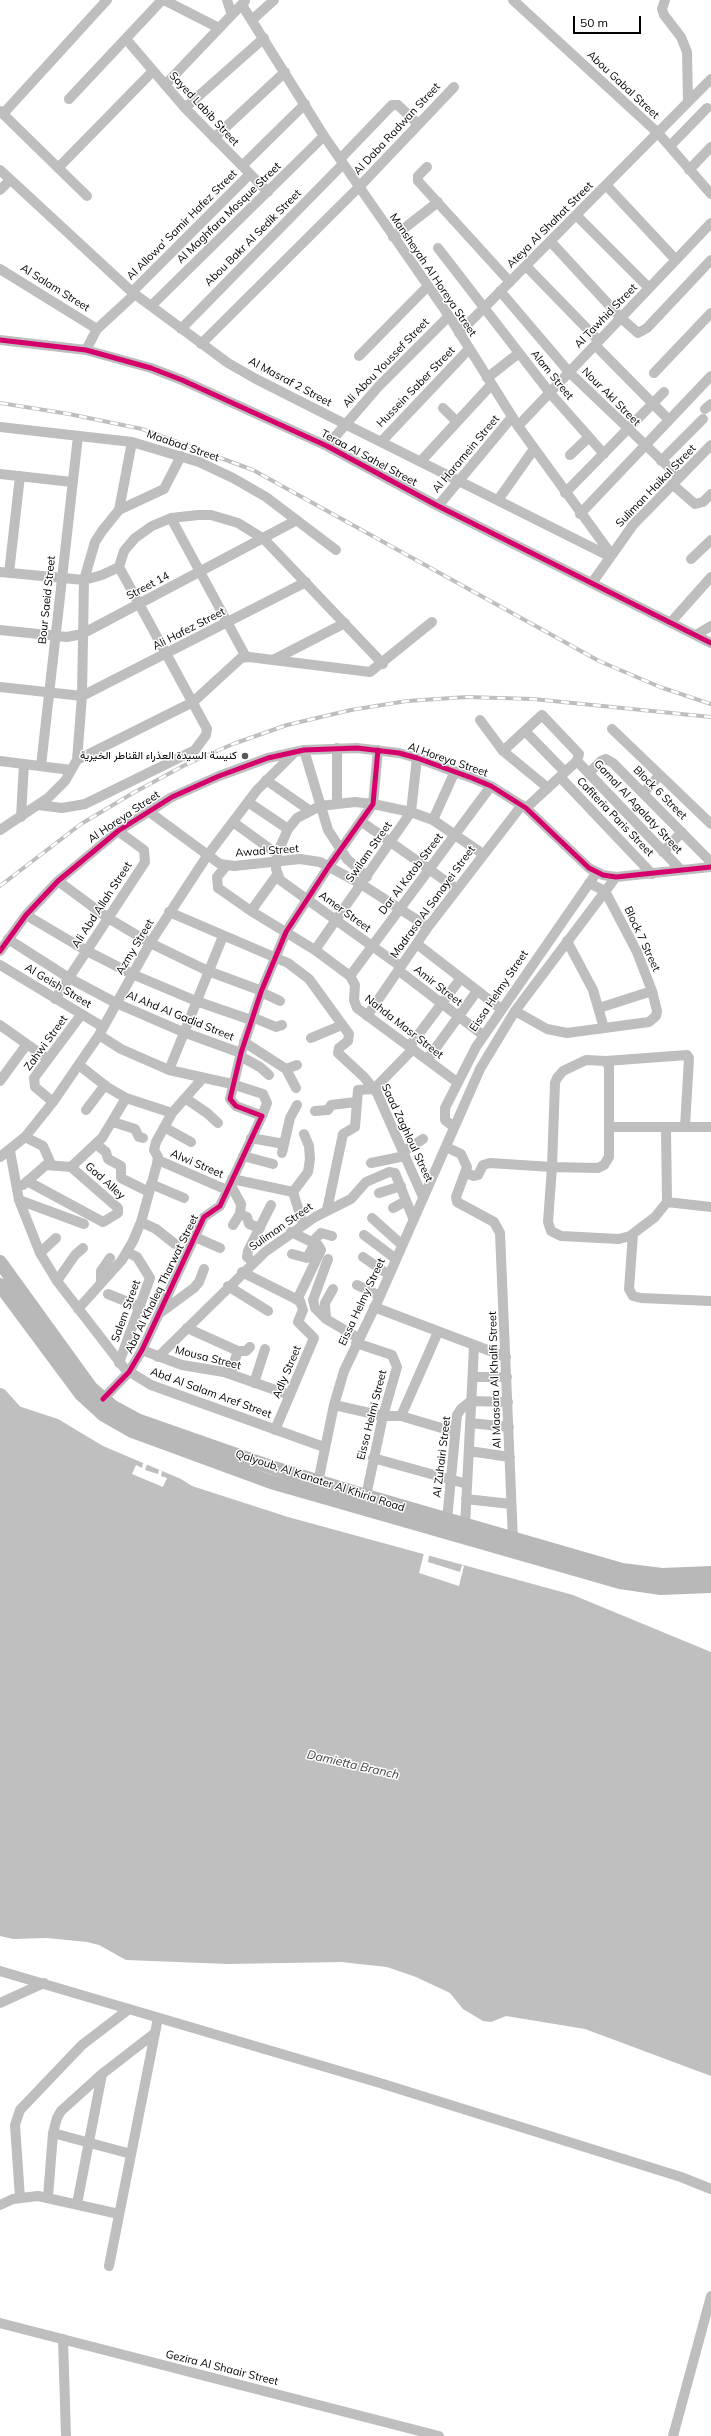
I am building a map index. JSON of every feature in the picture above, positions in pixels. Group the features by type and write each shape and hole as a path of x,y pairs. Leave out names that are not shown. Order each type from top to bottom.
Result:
{"main road":[{"name":"Qalyoub, Al Kanater Al Khiria Road","path":"0,1262 81,1376 103,1399 137,1420 317,1488 620,1582 661,1588 711,1586"},
{"name":"Qalyoub, Al Kanater Al Khiria Road","path":"0,1286 71,1382 104,1415 146,1437 270,1482 366,1496 513,1540 642,1573 682,1575 711,1573"}],"street":[{"path":"87,196 1,112 107,0"},
{"path":"69,99 163,0 219,28"},
{"path":"227,0 232,15"},
{"path":"252,20 274,0"},
{"name":"Abou Gabal Street","path":"514,0 658,133 689,170 710,190"},
{"path":"665,0 662,9 664,15 681,37 687,52 688,102"},
{"path":"165,85 244,2"},
{"name":"Mansheyah Al Horeya Street","path":"244,2 252,20 324,136 449,316 489,381 534,449 610,555"},
{"path":"185,108 264,38"},
{"name":"Sayed Labib Street","path":"126,39 185,108 268,192"},
{"path":"58,168 153,71"},
{"path":"214,138 285,72"},
{"name":"Ateya Al Shahat Street","path":"459,333 711,79"},
{"name":"Al Daba Radwan Street","path":"201,344 359,187 454,87"},
{"path":"242,166 305,104"},
{"name":"Abou Bakr Al Sedik Street","path":"181,329 342,162 392,105 398,105 418,124"},
{"path":"670,146 707,108"},
{"name":"Al Maghfara Mosque Street","path":"151,306 324,136"},
{"path":"689,170 711,147"},
{"path":"427,167 418,176 418,181 510,282"},
{"name":"Al Masraf 2 Street","path":"0,170 133,293 201,344 256,379 610,555"},
{"name":"Al Allowa' Samir Hafez Street","path":"97,328 250,174"},
{"path":"0,190 10,180"},
{"path":"606,185 676,260"},
{"path":"393,237 438,202"},
{"path":"576,215 649,288"},
{"name":"Al Tawhid Street","path":"515,421 550,393 711,224"},
{"path":"550,241 633,330 642,332 711,260"},
{"path":"438,248 484,308"},
{"path":"526,266 652,404 669,420"},
{"name":"Al Salam Street","path":"0,268 97,328"},
{"path":"359,356 428,286"},
{"name":"Nour Akl Street","path":"500,291 569,372 627,430 661,461 695,504 703,502 711,494"},
{"name":"Alam Street","path":"484,308 550,393 604,454"},
{"path":"654,373 711,313"},
{"name":"Ali Abou Youssef Street","path":"327,446 383,382 449,316"},
{"path":"86,350 97,328"},
{"name":"Teraa Al Sahel Street","path":"0,340 86,350 151,368 182,380 327,446 438,506 711,643"},
{"name":"Hussein Saber Street","path":"381,442 469,349"},
{"path":"421,461 457,422 489,381 519,353"},
{"path":"580,514 711,376"},
{"path":"565,493 664,392"},
{"path":"443,408 457,422"},
{"path":"661,461 706,411"},
{"name":"Al Haramein Street","path":"438,506 515,421"},
{"name":"Maabad Street","path":"0,427 132,442 181,456 239,481 266,496 336,550"},
{"name":"Bour Saeid Street","path":"41,766 78,436"},
{"path":"570,455 589,437"},
{"path":"119,510 132,442"},
{"name":"Suliman Haikal Street","path":"592,583 610,555 641,516 711,445"},
{"path":"498,500 534,449"},
{"path":"0,830 21,817 57,790 72,770 77,760 82,696 84,580 95,542 119,510 164,488 181,456"},
{"path":"0,474 72,482"},
{"path":"20,476 5,573 84,580 102,575 119,567"},
{"path":"38,805 62,808 85,804 195,750 204,741 207,729 119,567 124,551 135,538 152,526 171,518 198,515 224,518 238,523 264,539 383,664"},
{"path":"171,518 246,657"},
{"name":"Street 14","path":"0,630 71,637 82,634 264,539 297,520"},
{"path":"692,559 711,540"},
{"path":"671,622 711,577"},
{"name":"Ali Hafez Street","path":"82,696 306,582"},
{"path":"77,760 193,702 209,689 236,660 246,657 366,672 374,670 383,664 432,622"},
{"path":"273,660 345,623"},
{"path":"696,635 711,626"},
{"path":"0,687 82,696"},
{"path":"503,751 542,715 578,751 579,758 577,761"},
{"path":"480,720 503,751 548,788"},
{"path":"612,729 711,824"},
{"name":"Cafiteria Paris Street","path":"525,731 652,874"},
{"path":"336,748 337,803"},
{"name":"Al Horeya Street","path":"0,951 26,915 58,881 118,831 148,811 219,776 268,758 300,751 336,748 378,750 416,758 491,786 524,806 590,868 597,872 616,877 652,874 681,870 710,861"},
{"path":"262,1116 233,1104 230,1095 240,1054 262,992 286,932 306,899 374,804 378,750"},
{"path":"300,751 328,830 340,851 364,881"},
{"name":"Azmy Street","path":"0,1157 10,1151 25,1137 53,1102 101,1031 150,943 207,856 266,780 300,751"},
{"name":"Swilam Street","path":"315,950 411,812 416,758"},
{"name":"Block 6 Street","path":"589,773 601,761 610,760 710,861"},
{"path":"0,761 72,770"},
{"name":"Gamal Al Agalaty Street","path":"577,761 681,870"},
{"name":"Madrasa Al Sanayei Street","path":"367,1016 399,968 483,854 524,806 548,788 577,761"},
{"path":"21,817 24,764"},
{"path":"433,820 455,772"},
{"path":"643,793 660,775"},
{"path":"266,780 309,810"},
{"name":"Dar Al Kotob Street","path":"350,976 491,786"},
{"path":"248,802 288,829"},
{"path":"251,911 277,875 276,858 288,829 309,810 320,806 337,803 374,804 411,812 433,820 483,854"},
{"name":"Awad Street","path":"148,811 207,856 227,865 276,858 300,860 329,866"},
{"path":"233,822 276,858"},
{"path":"362,822 457,889"},
{"name":"Ali Abd Allah Street","path":"55,999 146,858 144,850 118,831"},
{"path":"663,852 682,832"},
{"path":"227,865 217,877 218,888 251,911 315,950 350,976"},
{"path":"329,866 364,881 428,928"},
{"name":"Eissa Helmy Street","path":"454,1127 448,1125 444,1114 456,1082 483,1035 597,872"},
{"name":"Amer Street","path":"277,875 280,880 399,968"},
{"name":"Eissa Helmy Street","path":"317,1488 324,1447 334,1405 357,1341 380,1296 413,1218 480,1069 515,1011 616,877"},
{"path":"58,881 108,918 150,943 208,971 262,992 280,1001"},
{"path":"589,883 605,891"},
{"name":"Block 7 Street","path":"604,1028 649,1022 656,1016 657,1011 652,991 637,952 605,891"},
{"name":"Saad Zaghloul Street","path":"169,912 276,958 294,967 309,979 342,1025 349,1039 338,1048 338,1053 374,1089 424,1196"},
{"path":"26,915 87,951 132,974 196,1001 276,1027 282,1025"},
{"path":"169,1070 183,1032 223,936"},
{"name":"Al Ahd Al Gadid Street","path":"8,939 69,978 116,1002 183,1032 240,1054 260,1066 269,1075"},
{"path":"515,1011 547,1029 560,1032 604,1028 599,1008 586,973 567,941"},
{"path":"417,944 501,1009"},
{"name":"Al Geish Street","path":"0,965 81,1014 121,1049 169,1070 202,1079 232,1084 266,1097 267,1103 262,1116"},
{"name":"Amir Street","path":"399,968 483,1035"},
{"name":"Nahda Masr Street","path":"350,976 355,985 355,1004 367,1016 456,1082"},
{"path":"327,1210 343,1134 355,1128 356,1102 359,1089 374,1089 411,1048 461,978"},
{"path":"427,1060 477,991"},
{"path":"599,1008 652,991"},
{"name":"Zahwi Street","path":"53,1102 33,1084 34,1078 81,1014"},
{"path":"0,1025 48,1059"},
{"path":"312,1038 342,1025"},
{"path":"244,1042 286,1069 296,1088"},
{"path":"1,1078 27,1044"},
{"path":"666,1128 667,1202 655,1216 633,1234 619,1239 561,1236 552,1231 548,1222 557,1078 563,1071 586,1060 606,1061 687,1054 689,1058 685,1127"},
{"path":"446,1147 461,1154 467,1167 466,1173 478,1175 483,1165 490,1163 598,1168 604,1165 609,1157 609,1067 606,1061"},
{"path":"78,1065 105,1086 126,1098 172,1113"},
{"path":"286,1069 297,1065"},
{"path":"78,1309 127,1252 141,1222 158,1160 154,1146 172,1113 202,1079"},
{"path":"86,1110 105,1086"},
{"path":"84,1224 17,1195 27,1182 46,1165 51,1164 64,1168 71,1167 96,1144 113,1122 126,1098"},
{"path":"185,1098 207,1113 218,1123"},
{"path":"315,1111 328,1110 331,1105 356,1102"},
{"path":"251,1138 283,1148 290,1118 297,1105"},
{"name":"Abd Al Khaleq Tharwat Street","path":"103,1399 129,1372 142,1350 204,1217 217,1209 262,1116"},
{"path":"113,1122 135,1129 139,1137 143,1138"},
{"path":"164,1127 191,1142"},
{"path":"609,1127 711,1127"},
{"path":"303,1224 293,1192 308,1172 309,1146 304,1134"},
{"path":"25,1137 43,1146 51,1164"},
{"path":"371,1163 404,1154 423,1139"},
{"path":"96,1144 106,1152 108,1159 120,1166 121,1178 184,1198"},
{"name":"Abd Al Salam Aref Street","path":"10,1151 17,1195 40,1253 57,1282 119,1363 129,1372 150,1385 324,1447"},
{"path":"243,1156 273,1164"},
{"name":"Alwi Street","path":"158,1160 230,1184 293,1192"},
{"name":"Gad Alley","path":"27,1182 103,1222 118,1213 118,1208 71,1167"},
{"name":"Suliman Street","path":"158,1357 253,1262 303,1224 354,1197 362,1184 388,1172 395,1173 413,1218"},
{"name":"Al Maasara Al Khalfi Street","path":"466,1173 456,1197 457,1202 494,1222 500,1233 513,1540"},
{"path":"230,1184 241,1204 240,1214 233,1225"},
{"path":"379,1193 401,1186"},
{"path":"393,1208 406,1201"},
{"path":"667,1202 711,1207"},
{"path":"253,1262 248,1259 247,1254 271,1205"},
{"path":"240,1214 247,1217 249,1224 260,1228"},
{"path":"372,1218 402,1245"},
{"path":"141,1222 156,1229 175,1244"},
{"path":"291,1232 313,1243 321,1250 324,1261 322,1276 313,1300 314,1308 326,1319 357,1341"},
{"path":"292,1254 307,1258 313,1243 321,1234 332,1236"},
{"path":"633,1234 629,1289 633,1296 641,1298 711,1301"},
{"path":"364,1235 396,1259"},
{"path":"195,1237 220,1248"},
{"path":"40,1253 56,1238"},
{"path":"57,1282 75,1255 83,1248"},
{"name":"Salem Street","path":"119,1363 150,1278 137,1257 127,1252"},
{"path":"363,1257 389,1275"},
{"path":"101,1282 102,1270 110,1258"},
{"path":"242,1272 297,1300 311,1271 324,1261"},
{"path":"160,1313 194,1288 199,1282 204,1269"},
{"path":"311,1271 322,1276"},
{"path":"305,1283 317,1291"},
{"path":"357,1285 380,1296"},
{"path":"228,1286 268,1311"},
{"path":"326,1319 325,1303 333,1289"},
{"path":"108,1294 140,1307"},
{"name":"Adly Street","path":"275,1430 314,1340 311,1332 298,1322 303,1307 297,1300"},
{"path":"374,1307 474,1347 506,1357"},
{"path":"187,1328 238,1351 246,1351 250,1347"},
{"path":"401,1416 438,1332"},
{"name":"Eissa Helmi Street","path":"357,1341 388,1353 396,1362 373,1458 366,1496"},
{"path":"465,1526 474,1347"},
{"path":"254,1383 265,1349"},
{"name":"Mousa Street","path":"142,1350 182,1365 230,1374 290,1395"},
{"path":"230,1374 238,1351"},
{"path":"472,1376 507,1377"},
{"path":"471,1401 508,1402"},
{"name":"Al Zuhairi Street","path":"447,1520 457,1415 461,1409 471,1401"},
{"path":"334,1405 383,1416 401,1416 455,1432"},
{"path":"470,1423 509,1427"},
{"path":"469,1451 510,1457"},
{"path":"373,1458 467,1484"},
{"path":"466,1499 511,1504"},
{"path":"0,1971 380,2083 681,2177 711,2188"},
{"path":"1,2001 44,1983"},
{"path":"20,2198 15,2125 20,2110 82,2045 129,2009"},
{"path":"109,2266 158,2018"},
{"path":"48,2197 54,2125 61,2111 102,2074 155,2034"},
{"path":"77,2204 102,2074"},
{"path":"53,2133 131,2154"},
{"path":"0,2205 20,2198 48,2197 119,2214"},
{"path":"673,2436 711,2296"},
{"name":"Gezira Al Shaair Street","path":"0,2323 439,2436"},
{"path":"63,2339 66,2436"}],"water":[{"name":"Damietta Branch","path":"0,1400 58,1419 103,1446 181,1479 192,1486 288,1517 573,1595 711,1652 711,2076 585,2029 506,2016 491,2022 483,2021 463,2009 450,1993 416,1977 387,1967 341,1962 228,1964 126,1960 99,1945 87,1942 47,1938 13,1939 0,1936"}],"pier":[{"path":"143,1463 147,1464 145,1470 158,1474 159,1470 162,1471 161,1476 167,1478 163,1487 132,1474 136,1465 142,1468"},
{"path":"424,1553 429,1555 428,1562 460,1572 462,1565 464,1566 459,1586 419,1573"}],"waterway":[{"path":"0,1396 18,1416"},
{"path":"0,1398 4,1402"}],"railway":[{"path":"0,403 69,414 142,429 253,470 599,661 660,687 711,704"},
{"path":"0,886 81,824 133,793 185,765 233,744 287,725 351,710 407,701 467,697 533,699 711,717"}],"cycle path":[{"path":"0,340 86,350 151,368 182,380 327,446 438,506 711,643"},
{"path":"0,951 26,915 58,881 118,831 172,797 219,776 268,758 304,750 357,748 399,753 472,778 491,786 526,808 589,868 603,875 616,877 711,867"},
{"path":"103,1399 129,1372 142,1350 204,1217 220,1206 262,1116 236,1106 230,1099 241,1053 261,992 286,932 329,866 373,804 378,750"}],"place":[{"name":"كنيسة السيدة العذراء القناطر الخيرية","path":"245,756"}]}
